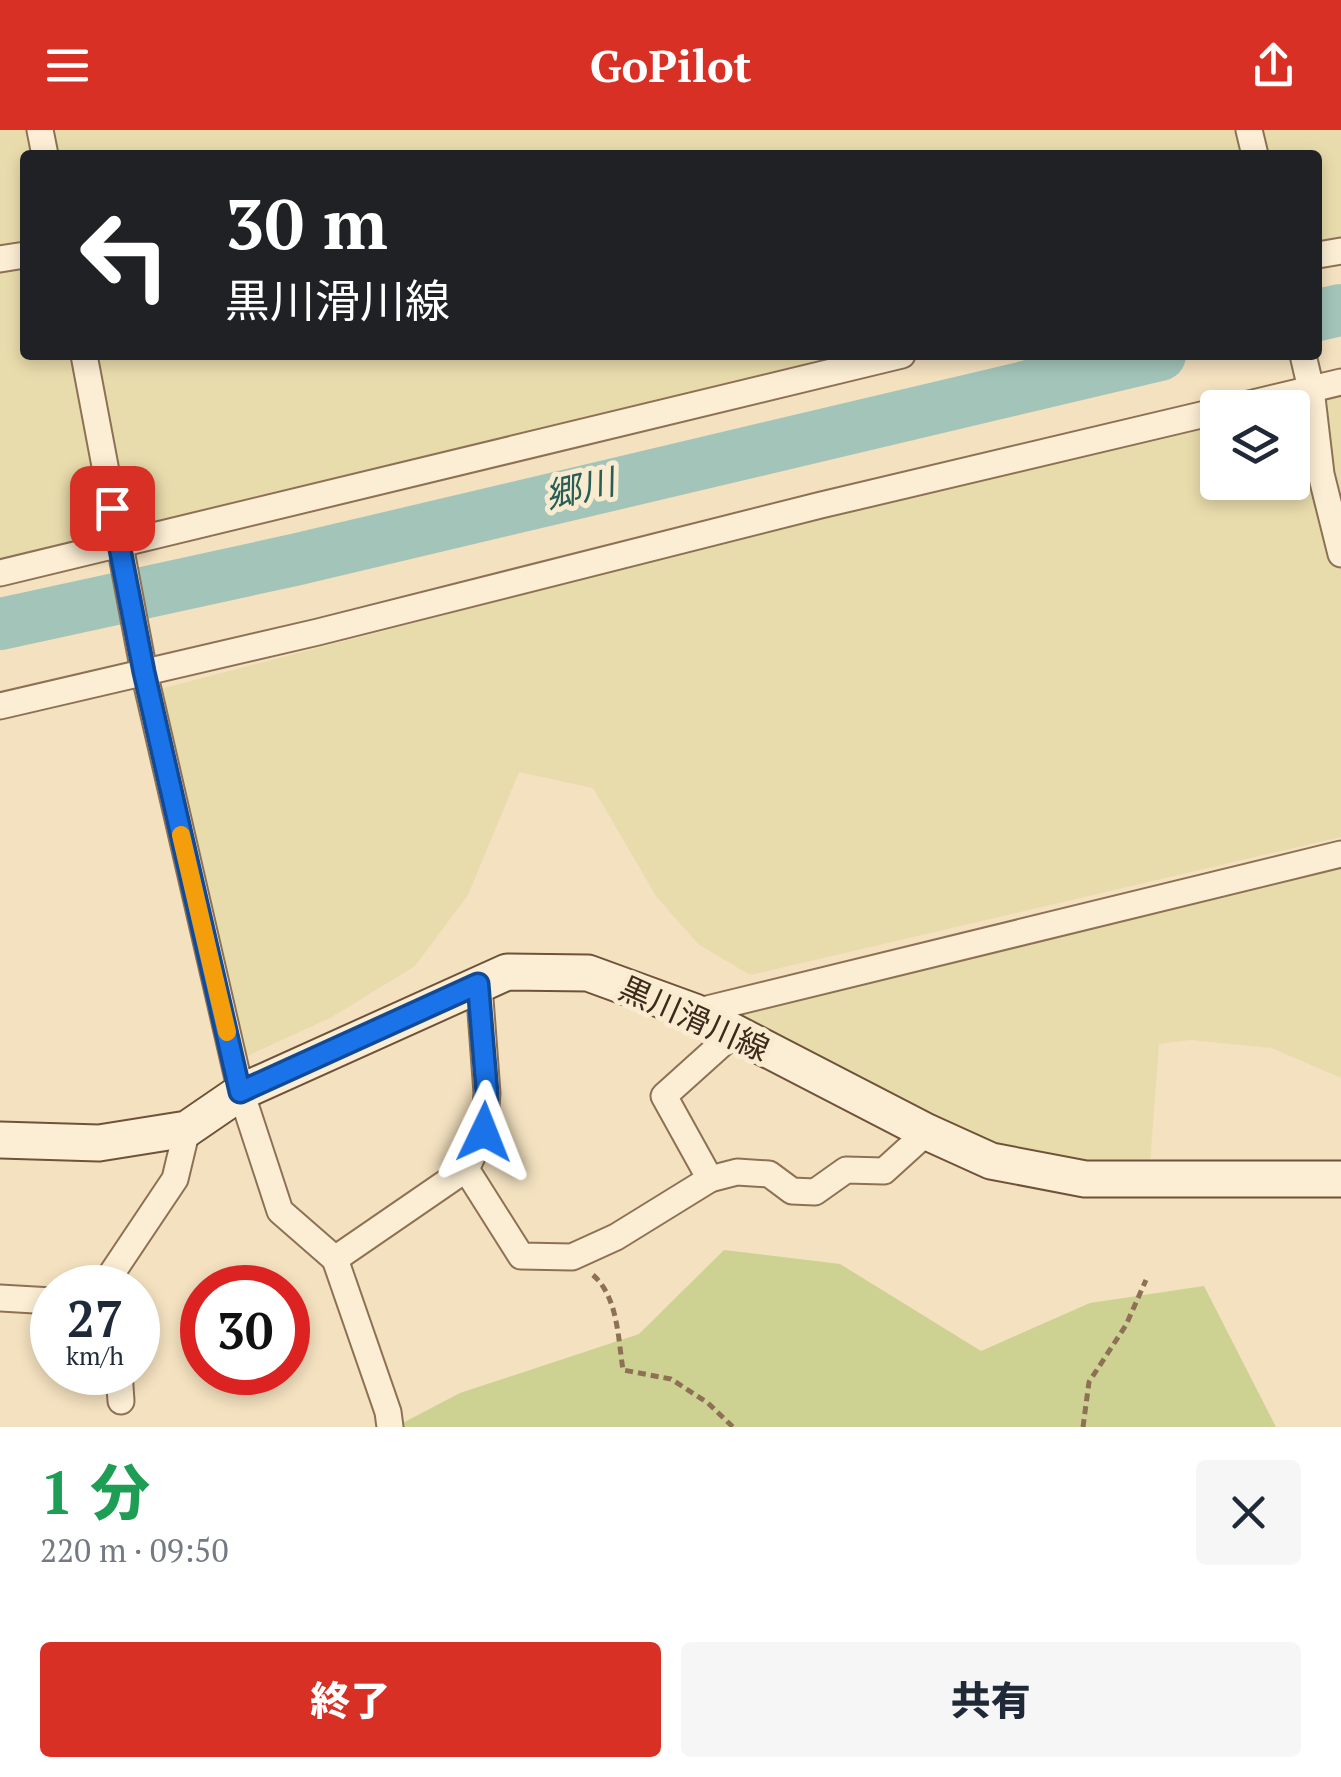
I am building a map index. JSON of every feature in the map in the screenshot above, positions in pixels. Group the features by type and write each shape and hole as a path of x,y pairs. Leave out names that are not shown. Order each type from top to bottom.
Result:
{"main road":[{"name":"黒川滑川線","path":"0,1140 99,1143 187,1129 240,1092 506,972 588,973 695,1012 991,1161 1085,1179 1341,1178"}],"street":[{"path":"85,360 144,672 240,1092 280,1212 335,1259 390,1427"},
{"path":"0,573 882,360"},
{"path":"1304,360 1312,390 1321,474 1341,554"},
{"path":"1312,390 1341,382"},
{"path":"0,706 318,632 1200,415"},
{"path":"695,1012 1341,854"},
{"path":"335,1259 466,1169 484,1132 487,1093 478,984"},
{"path":"710,1179 664,1096 734,1033"},
{"path":"117,1265 175,1179 187,1129"},
{"path":"466,1169 521,1256 572,1257 616,1237 710,1179 737,1172 770,1174 792,1191 815,1192 846,1170 884,1171 927,1132"},
{"path":"0,1298 30,1300"},
{"path":"121,1395 121,1401"}],"path":[{"path":"572,1257 606,1287 617,1326 622,1370 671,1380 708,1403 733,1427"},
{"path":"1083,1427 1089,1382 1126,1325 1146,1280"}],"shaded area":[{"path":"0,130 1341,130 1341,249 1322,254 1322,150 20,150 20,360 836,360 651,401 0,561"},
{"path":"1341,393 1341,837 750,975 698,944 656,896 593,788 519,772 468,895 415,966 332,1017 245,1057 156,690 775,529 1200,429 1200,500 1310,500 1310,401"},
{"path":"1341,865 1341,1078 1272,1048 1190,1040 1159,1044 1150,1163 1051,1162 991,1143 929,1120 729,1012 1073,933"}],"green space":[{"path":"724,1250 840,1264 981,1351 1090,1303 1204,1286 1276,1427 395,1427 460,1393 639,1334"}],"waterway":[{"name":"郷川","path":"1322,314 1341,310"},
{"name":"郷川","path":"0,624 294,560 1139,360"}],"slow traffic":[{"path":"181,835 227,1032"}],"route":[{"path":"112,508 144,672 240,1092 478,984 487,1093 484,1132"}]}
